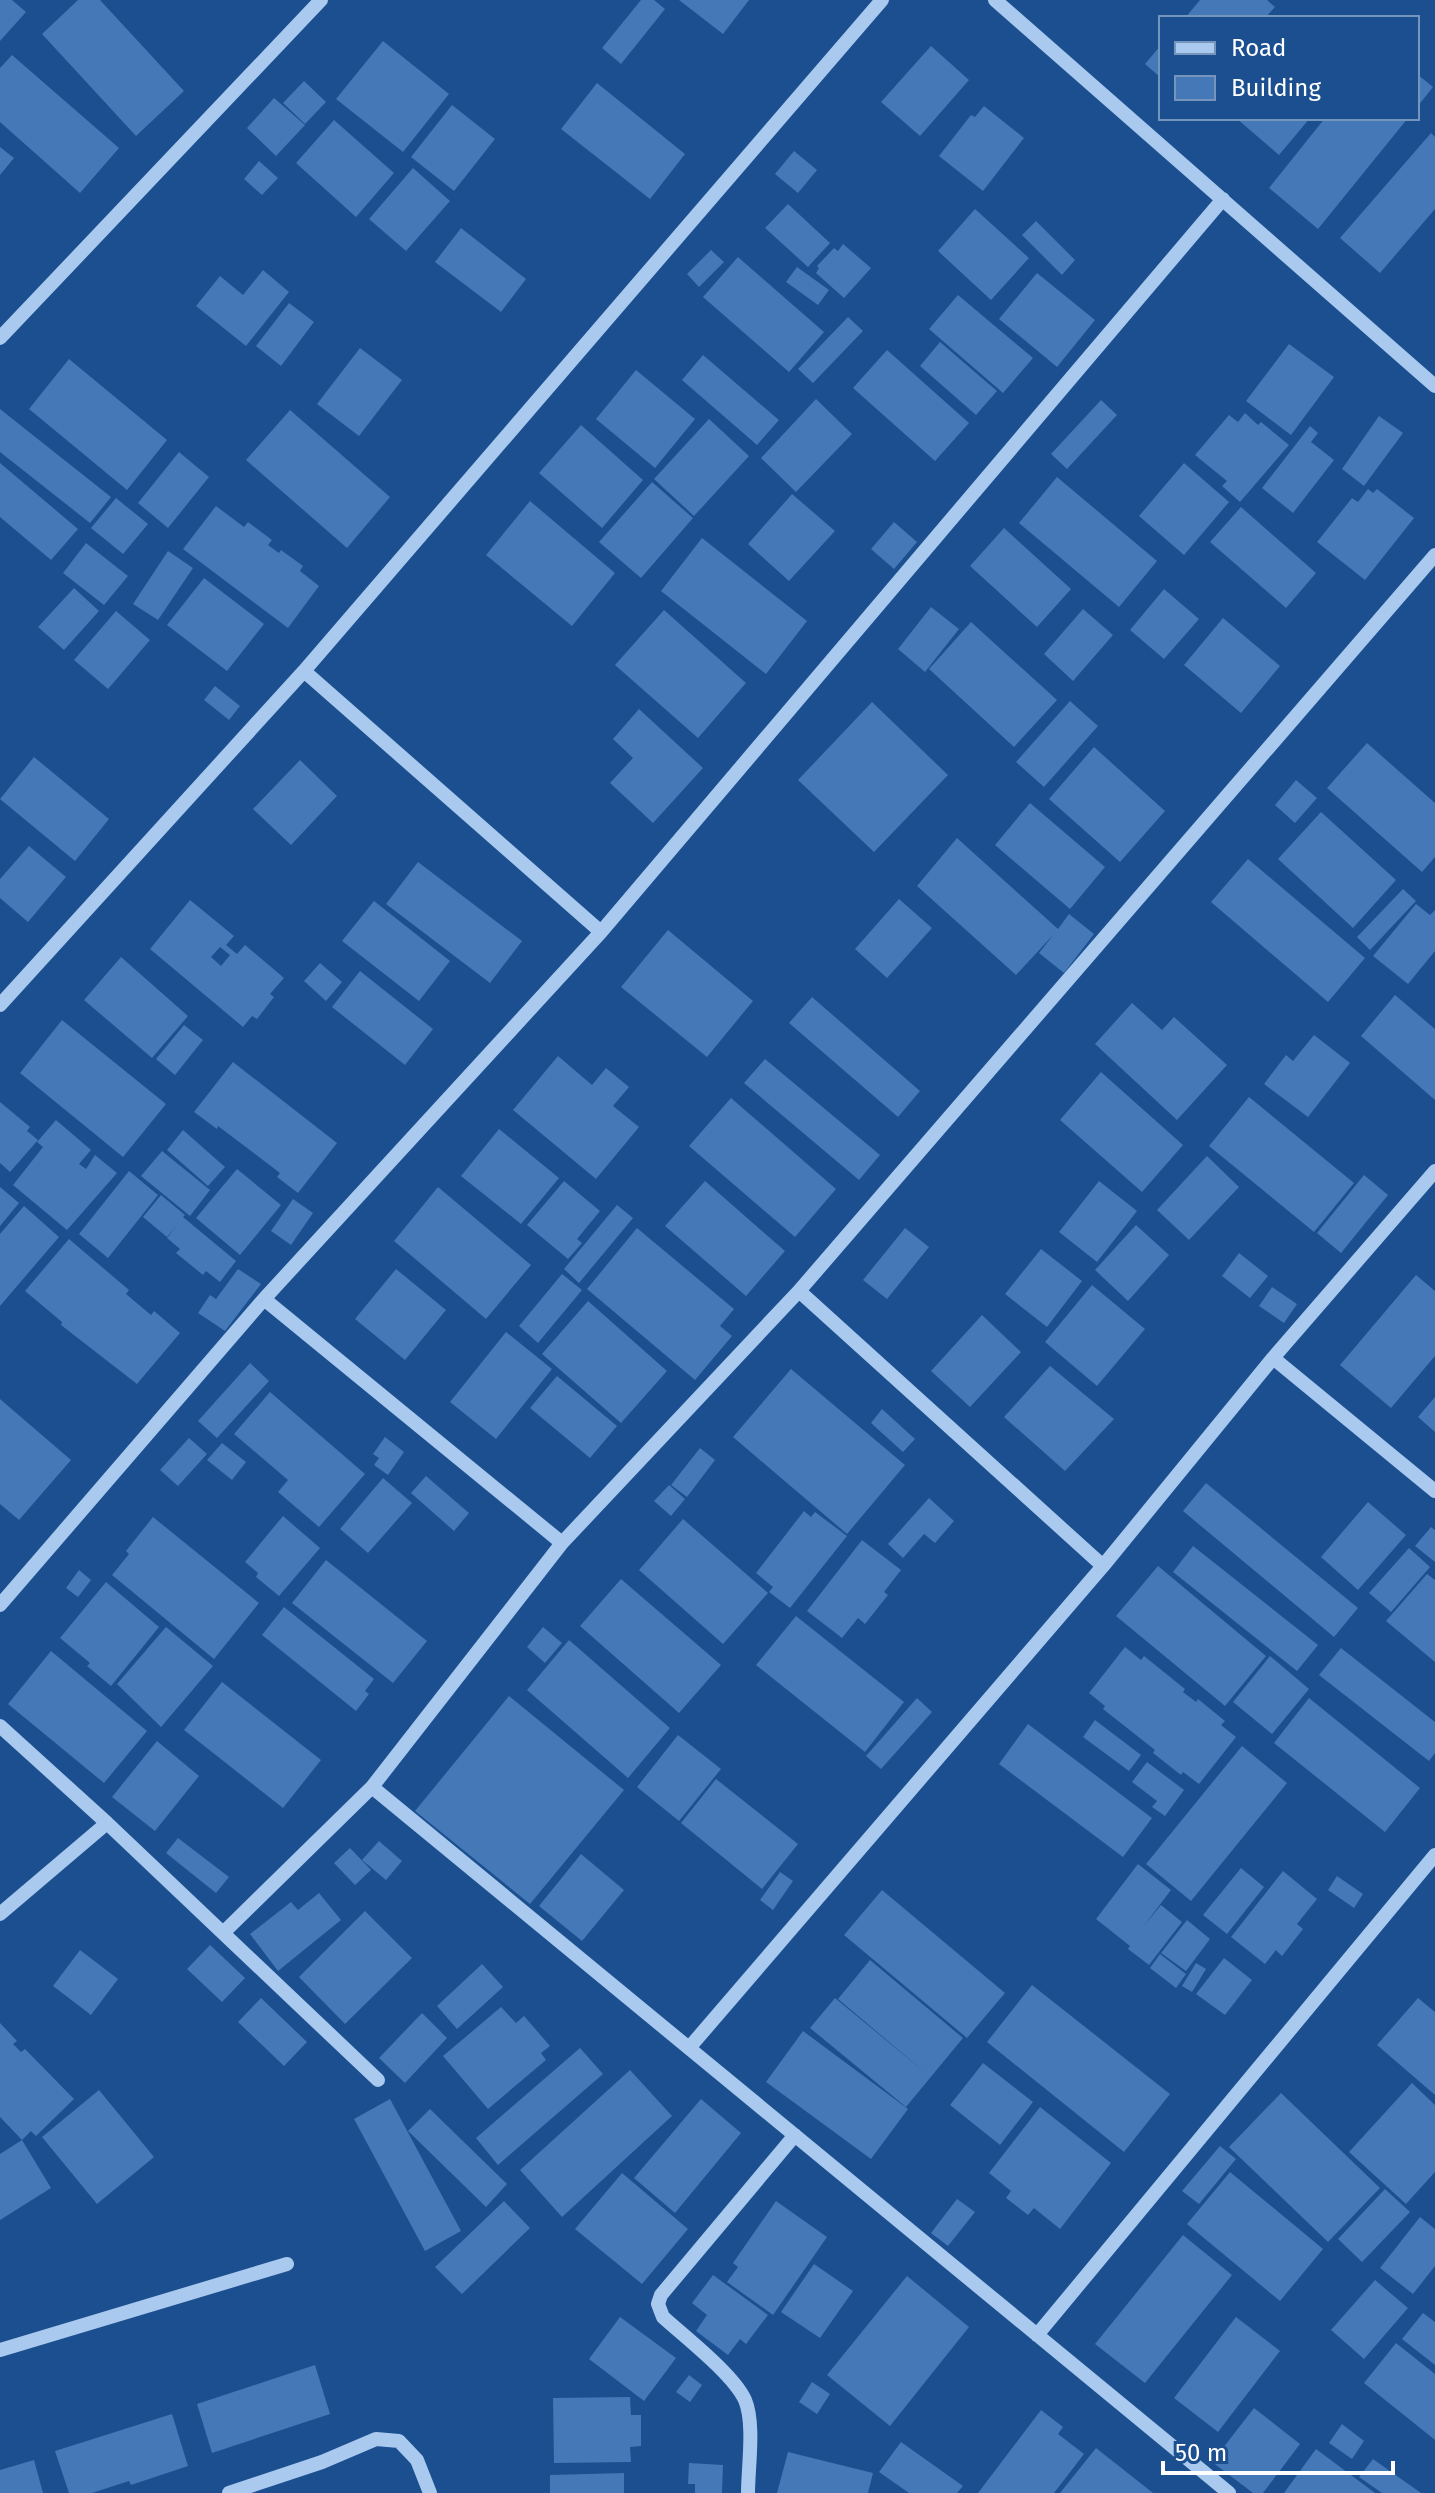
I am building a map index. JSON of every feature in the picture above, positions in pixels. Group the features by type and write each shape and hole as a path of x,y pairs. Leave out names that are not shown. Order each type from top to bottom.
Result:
{"street":[{"path":"0,338 321,0"},
{"path":"0,1005 304,671 882,0"},
{"path":"995,0 1435,386"},
{"path":"0,1605 264,1299 601,932 1223,199"},
{"path":"223,1933 372,1787 562,1543 799,1291 1435,555"},
{"path":"304,671 601,932"},
{"path":"689,2048 1103,1566 1273,1358 1435,1171"},
{"path":"799,1291 1103,1566"},
{"path":"264,1299 562,1543"},
{"path":"1273,1358 1435,1491"},
{"path":"0,1726 378,2080"},
{"path":"372,1787 1229,2493"},
{"path":"0,1914 107,1823"},
{"path":"1037,2335 1435,1855"},
{"path":"748,2493 749,2426 746,2402 734,2384 663,2317 658,2304 661,2295 795,2135"},
{"path":"0,2350 287,2264"},
{"path":"229,2493 322,2462 376,2439 399,2441 417,2460 430,2493"}],"building":[{"path":"0,0 12,0 26,12 0,41"},
{"path":"78,0 100,0 184,91 136,136 42,34"},
{"path":"641,0 654,0 665,9 621,64 602,48"},
{"path":"679,0 749,0 723,34"},
{"path":"1200,0 1267,0 1275,7 1267,16 1187,16"},
{"path":"383,41 449,94 403,152 336,99"},
{"path":"931,46 969,80 920,136 881,102"},
{"path":"1159,47 1159,76 1145,64"},
{"path":"12,55 119,148 80,193 0,122 0,68"},
{"path":"1419,76 1433,87 1419,104"},
{"path":"304,81 326,102 305,124 283,103"},
{"path":"597,83 685,154 650,199 561,129"},
{"path":"274,98 305,125 276,156 247,128"},
{"path":"452,105 495,139 454,191 411,157"},
{"path":"984,106 1024,138 983,191 939,156 971,115 975,117"},
{"path":"334,120 394,173 356,217 296,163"},
{"path":"1238,120 1308,120 1279,155"},
{"path":"1323,120 1406,120 1318,229 1269,188"},
{"path":"1431,133 1435,137 1435,209 1380,273 1340,238"},
{"path":"0,147 14,158 0,175"},
{"path":"794,151 817,170 798,193 775,174"},
{"path":"259,161 278,178 262,195 244,179"},
{"path":"413,168 450,201 406,251 369,219"},
{"path":"788,204 830,243 808,267 765,228"},
{"path":"975,209 1029,258 991,300 938,251"},
{"path":"1036,221 1075,260 1062,275 1022,235"},
{"path":"461,228 526,279 501,312 435,262"},
{"path":"843,244 871,268 844,298 816,273 817,266 834,248 838,251"},
{"path":"711,250 724,262 699,287 687,274"},
{"path":"738,257 824,332 789,372 703,297"},
{"path":"797,267 829,290 818,305 786,282"},
{"path":"263,270 289,292 246,346 196,306 220,276 243,295"},
{"path":"1037,273 1095,320 1057,367 999,319"},
{"path":"958,295 1033,358 1003,393 929,329"},
{"path":"289,303 314,322 281,366 256,346"},
{"path":"848,317 863,331 813,383 798,369"},
{"path":"940,342 997,391 976,415 920,366"},
{"path":"1289,344 1334,377 1291,435 1246,401"},
{"path":"360,348 402,380 359,436 317,404"},
{"path":"887,350 969,423 935,461 853,388"},
{"path":"703,355 779,420 757,445 682,380"},
{"path":"69,359 167,440 127,490 29,409"},
{"path":"636,370 695,419 655,468 596,419"},
{"path":"816,399 852,434 796,492 761,458"},
{"path":"1101,400 1117,415 1067,469 1051,454"},
{"path":"0,409 111,497 90,523 0,452"},
{"path":"290,410 390,497 347,548 246,460"},
{"path":"1245,413 1289,445 1240,502 1222,486 1227,481 1195,455 1229,415 1238,422"},
{"path":"1379,416 1403,433 1364,486 1342,469"},
{"path":"709,419 749,456 694,516 654,479"},
{"path":"581,425 643,480 602,528 539,473"},
{"path":"1310,426 1318,433 1311,442 1334,460 1293,513 1262,488"},
{"path":"179,452 209,477 168,528 138,503"},
{"path":"0,463 78,529 51,560 0,517"},
{"path":"1184,463 1229,502 1184,555 1139,516"},
{"path":"1057,477 1157,561 1119,607 1019,523"},
{"path":"652,482 693,518 641,578 599,542"},
{"path":"1368,489 1373,493 1377,489 1414,518 1365,580 1317,542 1352,498 1358,502"},
{"path":"792,494 835,531 789,581 748,544"},
{"path":"116,498 148,524 123,554 91,528"},
{"path":"530,501 615,573 572,626 486,555"},
{"path":"216,506 244,527 248,522 272,540 268,545 279,553 281,550 303,566 300,571 319,586 288,628 183,549"},
{"path":"1241,507 1316,573 1286,608 1210,542"},
{"path":"894,522 917,542 894,569 871,549"},
{"path":"1004,528 1071,589 1037,627 970,566"},
{"path":"702,538 807,621 766,674 661,591"},
{"path":"86,543 128,576 104,605 63,573"},
{"path":"168,551 193,568 158,620 133,604"},
{"path":"204,578 264,624 227,671 167,625"},
{"path":"74,588 99,611 64,650 38,627"},
{"path":"1164,589 1199,619 1164,659 1130,630"},
{"path":"931,607 959,629 925,672 898,649"},
{"path":"1083,609 1113,635 1073,681 1044,654"},
{"path":"664,610 746,683 698,738 615,665"},
{"path":"116,611 150,640 108,689 74,660"},
{"path":"1223,618 1280,666 1241,713 1184,665"},
{"path":"971,622 1057,700 1014,747 929,669"},
{"path":"215,686 240,706 229,720 204,700"},
{"path":"1070,701 1098,726 1044,787 1016,762"},
{"path":"872,702 948,775 874,852 798,780"},
{"path":"639,709 703,768 653,823 610,783 633,758 613,739"},
{"path":"1367,743 1435,803 1435,857 1422,872 1327,788"},
{"path":"1094,747 1165,811 1120,862 1049,799"},
{"path":"34,757 109,819 75,861 0,799"},
{"path":"300,760 337,796 291,845 253,809"},
{"path":"1296,780 1317,798 1295,823 1275,805"},
{"path":"1030,803 1105,867 1070,909 995,845"},
{"path":"1321,812 1396,880 1353,928 1278,859"},
{"path":"957,838 1058,929 1069,914 1094,934 1064,973 1039,953 1054,934 1016,975 917,886"},
{"path":"29,846 66,877 28,922 0,898 0,879"},
{"path":"1248,859 1365,958 1328,1002 1211,902"},
{"path":"418,862 522,941 490,983 386,904"},
{"path":"1403,889 1416,901 1370,950 1357,937"},
{"path":"899,899 932,928 887,978 855,949"},
{"path":"190,900 234,936 226,945 237,954 245,945 284,978 270,994 274,997 257,1019 252,1016 243,1027 150,949","holes":["220,947 230,955 221,966 211,957"]},
{"path":"374,901 450,961 419,1001 342,941"},
{"path":"1416,904 1430,915 1435,910 1435,951 1408,984 1373,956"},
{"path":"668,930 753,1001 707,1057 621,987"},
{"path":"121,957 188,1016 152,1058 84,1000"},
{"path":"320,963 342,982 326,1001 304,981"},
{"path":"360,971 433,1029 405,1065 332,1007"},
{"path":"1395,995 1435,1029 1435,1100 1361,1036"},
{"path":"812,997 920,1091 898,1117 789,1023"},
{"path":"1132,1003 1162,1030 1174,1017 1227,1065 1177,1120 1095,1044"},
{"path":"62,1020 166,1104 123,1157 20,1073"},
{"path":"184,1025 203,1040 175,1075 156,1059"},
{"path":"1314,1035 1350,1063 1308,1117 1264,1084 1286,1055 1293,1061"},
{"path":"558,1056 592,1085 606,1068 629,1087 613,1106 639,1127 596,1179 513,1110"},
{"path":"765,1059 880,1155 859,1180 744,1083"},
{"path":"233,1062 337,1143 298,1193 277,1177 280,1173 218,1126 217,1129 194,1112"},
{"path":"1101,1072 1183,1145 1142,1192 1060,1120"},
{"path":"1249,1097 1354,1183 1314,1232 1209,1146"},
{"path":"731,1098 836,1189 795,1237 689,1146"},
{"path":"0,1102 30,1127 27,1131 38,1140 10,1172 0,1163"},
{"path":"56,1120 91,1150 79,1164 86,1169 95,1155 117,1173 67,1230 13,1185 43,1147 37,1142"},
{"path":"499,1129 559,1178 521,1224 461,1176"},
{"path":"183,1130 225,1167 208,1186 167,1150"},
{"path":"162,1151 210,1190 190,1216 141,1176"},
{"path":"1207,1156 1239,1187 1189,1240 1157,1210"},
{"path":"237,1169 281,1205 240,1255 196,1218"},
{"path":"129,1171 158,1195 108,1258 79,1234"},
{"path":"1364,1175 1388,1195 1341,1253 1317,1233"},
{"path":"564,1181 600,1211 577,1239 582,1243 568,1259 527,1225"},
{"path":"705,1181 785,1251 746,1296 665,1226"},
{"path":"1099,1181 1137,1211 1097,1262 1059,1232"},
{"path":"0,1187 19,1203 0,1226"},
{"path":"438,1187 531,1265 486,1319 394,1241"},
{"path":"161,1195 236,1261 220,1282 206,1271 203,1275 176,1253 180,1249 167,1238 177,1225 167,1237 143,1217"},
{"path":"293,1199 313,1213 291,1245 271,1231"},
{"path":"617,1205 633,1218 579,1283 564,1269"},
{"path":"24,1206 59,1237 0,1306 0,1234"},
{"path":"1136,1225 1169,1255 1128,1301 1095,1270"},
{"path":"637,1228 734,1309 720,1326 732,1336 695,1380 587,1289"},
{"path":"905,1228 929,1247 887,1299 863,1280"},
{"path":"69,1239 129,1290 126,1294 151,1315 154,1311 180,1333 137,1384 61,1325 62,1322 25,1291"},
{"path":"1041,1249 1082,1281 1047,1327 1005,1294"},
{"path":"1239,1253 1268,1276 1250,1298 1222,1276"},
{"path":"238,1269 261,1284 225,1331 198,1313 210,1295 216,1299"},
{"path":"396,1269 446,1310 405,1360 355,1319"},
{"path":"562,1274 582,1290 538,1343 519,1326"},
{"path":"1416,1275 1435,1291 1435,1356 1391,1408 1340,1365"},
{"path":"1092,1285 1145,1329 1097,1386 1045,1342"},
{"path":"1272,1287 1297,1304 1284,1323 1259,1306"},
{"path":"588,1301 667,1371 621,1423 542,1354"},
{"path":"982,1315 1021,1352 970,1407 931,1371"},
{"path":"506,1332 552,1369 496,1439 450,1402"},
{"path":"250,1363 269,1381 217,1438 198,1421"},
{"path":"1050,1366 1114,1419 1065,1471 1004,1417"},
{"path":"791,1369 905,1465 847,1534 733,1437"},
{"path":"557,1376 617,1426 590,1458 530,1408"},
{"path":"270,1392 365,1474 319,1527 278,1492 288,1480 234,1434"},
{"path":"1435,1397 1435,1432 1418,1417"},
{"path":"0,1399 71,1460 19,1520 0,1504"},
{"path":"882,1409 915,1439 903,1452 871,1423"},
{"path":"385,1437 404,1452 388,1475 374,1465 379,1458 373,1454"},
{"path":"189,1438 207,1454 178,1486 160,1470"},
{"path":"222,1443 246,1462 232,1480 207,1460"},
{"path":"700,1448 715,1460 687,1497 671,1485"},
{"path":"426,1476 469,1513 454,1531 411,1493"},
{"path":"383,1478 412,1503 368,1553 340,1529"},
{"path":"1206,1483 1358,1608 1334,1637 1183,1511"},
{"path":"669,1485 685,1499 671,1516 654,1501"},
{"path":"929,1498 954,1521 935,1543 924,1534 903,1558 888,1544"},
{"path":"1368,1502 1406,1535 1358,1590 1321,1557"},
{"path":"804,1511 811,1517 815,1512 847,1536 790,1608 769,1592 773,1587 756,1573"},
{"path":"283,1516 320,1548 279,1596 256,1577 258,1573 245,1562"},
{"path":"153,1517 259,1603 214,1659 112,1575 129,1554 126,1551"},
{"path":"683,1519 768,1593 723,1644 639,1570"},
{"path":"1431,1527 1435,1530 1435,1562 1415,1546"},
{"path":"862,1540 901,1570 884,1592 888,1595 865,1624 858,1618 842,1638 807,1611"},
{"path":"1193,1546 1318,1645 1297,1671 1173,1572"},
{"path":"1409,1548 1430,1567 1391,1612 1369,1593"},
{"path":"326,1560 427,1641 393,1683 292,1603"},
{"path":"1158,1566 1266,1656 1225,1706 1116,1616"},
{"path":"79,1570 91,1580 78,1597 66,1588"},
{"path":"1427,1574 1435,1580 1435,1662 1386,1621"},
{"path":"621,1579 721,1665 679,1713 580,1626"},
{"path":"106,1582 159,1627 111,1686 60,1638"},
{"path":"284,1607 374,1679 365,1691 369,1694 356,1711 262,1635"},
{"path":"796,1616 904,1702 865,1752 756,1665"},
{"path":"166,1627 213,1666 161,1727 117,1684"},
{"path":"543,1627 562,1643 545,1663 527,1647"},
{"path":"569,1640 670,1728 628,1778 527,1690"},
{"path":"1125,1647 1141,1660 1144,1656 1185,1689 1183,1692 1196,1702 1198,1699 1225,1721 1221,1725 1236,1737 1199,1784 1183,1772 1181,1775 1153,1753 1155,1750 1103,1709 1105,1706 1089,1693"},
{"path":"1341,1648 1435,1722 1435,1753 1429,1761 1319,1675"},
{"path":"51,1651 147,1731 104,1783 8,1704"},
{"path":"1270,1656 1309,1689 1272,1734 1233,1702"},
{"path":"222,1682 321,1760 283,1808 184,1730"},
{"path":"509,1696 624,1790 530,1904 415,1811"},
{"path":"917,1698 932,1712 881,1769 866,1756"},
{"path":"1309,1698 1420,1788 1385,1832 1274,1743"},
{"path":"1095,1720 1141,1755 1129,1771 1083,1737"},
{"path":"1028,1724 1152,1818 1123,1857 999,1764"},
{"path":"678,1735 721,1769 679,1821 637,1787"},
{"path":"157,1741 199,1776 155,1831 112,1797"},
{"path":"1242,1746 1287,1783 1191,1901 1146,1864"},
{"path":"1147,1762 1184,1790 1165,1816 1152,1807 1157,1801 1132,1782"},
{"path":"716,1779 798,1844 762,1889 681,1823"},
{"path":"178,1838 229,1877 216,1893 166,1853"},
{"path":"379,1841 402,1861 386,1880 362,1860"},
{"path":"350,1848 371,1870 355,1885 334,1863"},
{"path":"581,1854 624,1890 582,1941 539,1906"},
{"path":"1138,1864 1171,1890 1143,1927 1161,1905 1182,1922 1149,1965 1096,1919"},
{"path":"1241,1868 1264,1887 1227,1934 1203,1915"},
{"path":"1283,1871 1317,1899 1297,1924 1303,1929 1282,1956 1276,1950 1265,1964 1231,1937"},
{"path":"780,1872 793,1881 773,1910 760,1900"},
{"path":"1337,1876 1363,1894 1354,1908 1328,1890"},
{"path":"882,1890 1005,1993 967,2038 844,1935"},
{"path":"319,1893 341,1920 278,1971 250,1934 291,1902 298,1910"},
{"path":"365,1911 412,1958 345,2024 299,1977"},
{"path":"1187,1920 1210,1939 1186,1971 1161,1953"},
{"path":"210,1945 245,1978 222,2002 187,1969"},
{"path":"80,1950 118,1979 91,2015 53,1986"},
{"path":"1160,1954 1186,1974 1176,1988 1150,1968"},
{"path":"1224,1958 1252,1980 1225,2015 1196,1994"},
{"path":"870,1960 963,2038 906,2107 810,2028 835,1998 927,2074 838,1999"},
{"path":"1196,1963 1206,1969 1192,1992 1182,1986"},
{"path":"482,1964 503,1987 457,2029 437,2006"},
{"path":"1032,1985 1170,2094 1124,2152 987,2042"},
{"path":"261,1998 307,2042 284,2066 238,2022"},
{"path":"1418,1998 1435,2012 1435,2095 1377,2045"},
{"path":"501,2007 516,2023 524,2016 550,2046 541,2053 546,2060 488,2109 443,2056"},
{"path":"422,2013 447,2038 405,2083 379,2058"},
{"path":"0,2023 17,2041 13,2044 21,2052 25,2049 74,2099 36,2136 31,2131 22,2140 0,2117"},
{"path":"803,2031 908,2109 871,2159 766,2082"},
{"path":"580,2048 603,2074 498,2165 476,2138"},
{"path":"983,2063 1033,2102 1000,2145 950,2105"},
{"path":"630,2070 672,2116 562,2217 520,2170"},
{"path":"1412,2083 1435,2105 1435,2172 1406,2204 1349,2152"},
{"path":"99,2090 154,2157 97,2204 42,2137"},
{"path":"1281,2093 1380,2188 1328,2242 1229,2147"},
{"path":"390,2099 461,2231 425,2251 354,2119"},
{"path":"701,2099 741,2133 675,2213 634,2178"},
{"path":"1040,2107 1111,2163 1060,2229 1034,2208 1028,2215 1006,2198 1011,2191 989,2173"},
{"path":"430,2109 507,2184 486,2207 408,2131"},
{"path":"22,2140 51,2188 0,2220 0,2154"},
{"path":"1220,2146 1236,2159 1199,2204 1182,2191"},
{"path":"1230,2172 1323,2249 1280,2301 1187,2224"},
{"path":"622,2173 688,2229 642,2284 575,2229"},
{"path":"1385,2189 1410,2212 1362,2262 1338,2239"},
{"path":"957,2199 975,2212 948,2246 931,2233"},
{"path":"504,2201 530,2228 462,2294 435,2267"},
{"path":"776,2201 827,2237 773,2315 727,2282 738,2267 733,2263"},
{"path":"1420,2217 1435,2229 1435,2266 1413,2294 1380,2268"},
{"path":"1183,2235 1232,2275 1145,2383 1095,2344"},
{"path":"814,2264 853,2291 820,2338 781,2312"},
{"path":"713,2275 768,2315 746,2344 740,2339 728,2355 696,2331 707,2315 692,2303"},
{"path":"907,2276 969,2327 890,2426 827,2375"},
{"path":"1375,2280 1408,2308 1364,2359 1331,2330"},
{"path":"1423,2313 1435,2322 1435,2365 1402,2339"},
{"path":"620,2317 676,2358 644,2401 589,2359"},
{"path":"1236,2317 1280,2351 1218,2432 1174,2398"},
{"path":"1396,2343 1435,2374 1435,2440 1364,2383"},
{"path":"315,2365 330,2414 212,2453 197,2404"},
{"path":"689,2375 702,2385 690,2402 676,2392"},
{"path":"812,2382 830,2394 817,2414 799,2402"},
{"path":"630,2397 631,2415 641,2415 641,2446 630,2447 631,2462 554,2463 553,2398"},
{"path":"1254,2408 1300,2444 1263,2493 1253,2493 1212,2462"},
{"path":"1041,2410 1063,2427 1058,2434 1084,2454 1054,2493 978,2493"},
{"path":"172,2414 188,2466 131,2485 129,2481 92,2493 69,2493 55,2451"},
{"path":"1342,2424 1364,2441 1352,2459 1329,2443"},
{"path":"901,2442 963,2486 957,2493 909,2493 879,2472"},
{"path":"1096,2448 1153,2493 1060,2493"},
{"path":"1316,2449 1375,2493 1284,2493"},
{"path":"788,2452 873,2473 868,2493 777,2493"},
{"path":"1373,2459 1421,2493 1382,2493 1359,2477"},
{"path":"34,2460 43,2493 0,2493 0,2470"},
{"path":"689,2463 723,2465 722,2493 695,2493 695,2484 688,2484"},
{"path":"624,2473 624,2493 550,2493 550,2475"}]}
